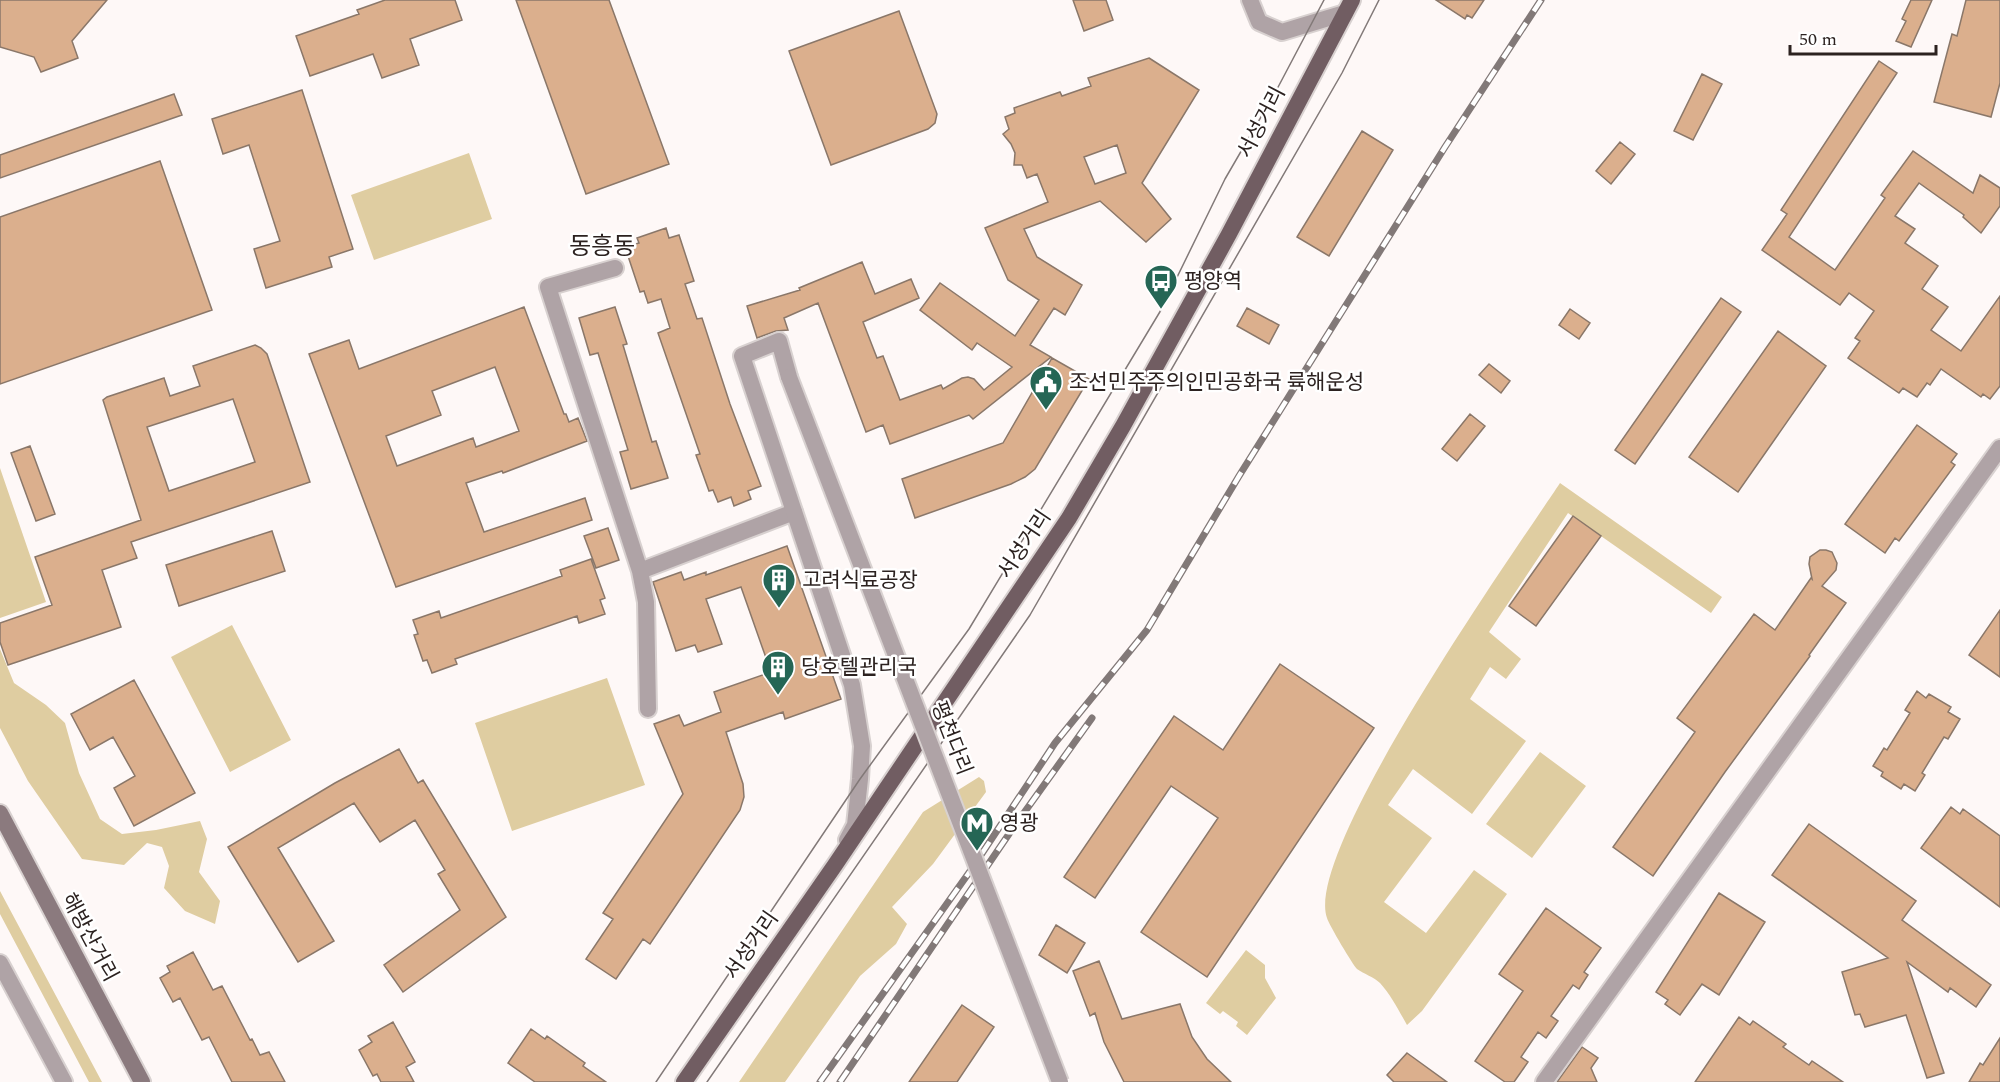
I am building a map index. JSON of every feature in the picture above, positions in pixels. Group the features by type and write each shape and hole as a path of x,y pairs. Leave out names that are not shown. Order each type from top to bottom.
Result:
{"main road":[{"name":"서성거리","path":"684,1082 835,865 1069,518 1123,426 1229,234 1348,7"},
{"name":"해방산거리","path":"3,824 142,1082"}],"street":[{"path":"1250,0 1259,22 1282,32 1348,7"},
{"path":"615,267 548,287 640,571 646,602 648,709"},
{"name":"평천다리","path":"794,512 742,356 779,341 789,377 1060,1082"},
{"path":"1544,1082 2000,448"},
{"path":"640,571 794,512 852,685 861,746 855,825 835,865"},
{"path":"0,963 64,1082"}],"shaded area":[{"path":"469,153 492,219 374,260 351,195"},
{"path":"0,468 46,602 0,618"},
{"path":"1560,483 1722,597 1711,613 1568,513 1489,632 1521,659 1506,679 1490,667 1470,699 1526,741 1472,814 1413,769 1388,805 1432,838 1384,902 1426,933 1474,870 1507,894 1422,1011 1407,1025 1380,983 1357,969 1332,928 1327,918 1328,883 1347,831 1378,769 1460,633"},
{"path":"232,625 291,740 230,772 171,657"},
{"path":"0,649 14,683 46,705 65,723 79,773 100,819 122,834 200,821 207,839 199,872 220,901 215,924 185,911 164,888 169,866 162,847 147,843 124,865 82,859 28,781 0,728"},
{"path":"607,678 645,785 512,831 475,723"},
{"path":"1540,752 1586,786 1532,858 1486,824"},
{"path":"979,777 984,781 986,792 933,864 892,907 907,924 896,944 860,976 785,1082 739,1082 923,812"},
{"path":"0,891 102,1082 89,1082 0,914"},
{"path":"1246,950 1265,965 1265,978 1276,998 1247,1035 1236,1026 1238,1022 1223,1011 1220,1014 1206,1003"}],"building":[{"path":"0,0 107,0 72,41 78,58 41,72 34,57 0,47"},
{"path":"385,0 455,0 462,20 410,39 419,65 382,78 373,54 310,76 296,36 359,14 357,10"},
{"path":"516,0 609,0 669,164 586,194"},
{"path":"1073,0 1106,0 1113,20 1084,31"},
{"path":"1436,0 1484,0 1472,18 1467,15 1465,19"},
{"path":"1911,0 1932,0 1911,47 1896,41 1906,21 1902,19"},
{"path":"1966,0 2000,0 2000,83 1991,117 1934,102 1952,34 1957,36"},
{"path":"899,11 937,114 935,123 928,129 831,165 789,51"},
{"path":"1149,58 1199,90 1142,183 1171,219 1146,242 1100,201 1024,229 1037,257 1082,285 1065,315 1054,308 1030,345 1051,357 973,419 969,415 890,444 883,425 866,432 818,303 784,318 788,330 776,331 757,338 747,306 800,290 799,288 862,262 875,294 911,279 919,298 863,322 877,358 883,356 900,400 941,385 943,389 968,377 974,379 984,390 1012,367 977,343 972,350 920,310 940,283 1015,336 1039,300 1008,280 985,228 1048,202 1037,174 1027,178 1022,165 1014,165 1015,153 1003,134 1009,129 1005,117 1015,113 1014,108 1060,92 1062,96 1091,86 1088,78","holes":["1117,145 1126,173 1095,184 1084,157"]},
{"path":"1879,61 1897,73 1789,237 1835,270 1885,198 1881,195 1913,151 1973,193 1980,175 2000,188 2000,206 1981,233 1963,217 1964,215 1919,183 1895,216 1915,229 1905,243 1938,266 1922,289 1948,307 1931,330 1961,351 2000,296 2000,386 1990,399 1983,394 1981,397 1941,369 1930,385 1927,383 1917,397 1903,388 1899,393 1848,358 1860,341 1855,338 1874,311 1849,293 1840,305 1762,250 1787,214 1781,210"},
{"path":"1702,74 1722,84 1693,140 1674,131"},
{"path":"302,90 353,249 329,257 332,267 266,288 254,249 280,241 249,145 223,154 212,119"},
{"path":"174,94 182,115 0,178 0,155"},
{"path":"1362,131 1393,150 1329,256 1297,237"},
{"path":"1620,142 1635,154 1611,184 1596,171"},
{"path":"160,161 212,310 0,384 0,217"},
{"path":"666,228 669,238 679,235 694,281 685,284 697,319 702,318 730,404 761,486 748,491 751,499 734,506 731,497 718,502 713,490 709,491 696,455 700,454 658,333 670,328 661,299 648,303 644,291 640,292 625,247 639,243 637,238"},
{"path":"1721,298 1741,312 1635,464 1615,450"},
{"path":"524,307 564,414 569,422 578,418 587,441 503,473 502,471 466,483 484,532 585,498 592,520 396,587 309,354 349,340 359,369","holes":["495,367 519,431 476,447 473,438 397,466 386,436 441,415 432,391"]},
{"path":"615,307 627,344 623,345 652,442 656,441 668,478 631,489 620,452 628,450 598,353 590,355 579,318"},
{"path":"1247,308 1279,325 1269,344 1237,326"},
{"path":"1570,309 1590,323 1579,339 1559,325"},
{"path":"1778,331 1826,366 1738,492 1689,457"},
{"path":"255,345 261,348 267,354 310,482 131,542 137,558 102,570 121,627 8,665 0,642 0,623 52,605 35,557 141,520 103,400 164,378 170,396 200,386 193,366","holes":["233,399 255,462 169,491 147,427"]},
{"name":"조선민주주의인민공화국 륙해운성","path":"1052,358 1089,379 1035,469 1011,484 915,518 902,479 1003,443"},
{"path":"1489,364 1510,381 1501,393 1479,375"},
{"path":"1470,414 1485,426 1457,461 1442,449"},
{"path":"1917,425 1957,454 1951,462 1955,465 1899,541 1895,538 1885,553 1845,524"},
{"path":"30,446 55,514 36,521 11,453"},
{"path":"1573,516 1601,536 1536,626 1509,606"},
{"path":"608,528 619,560 596,568 584,536"},
{"path":"272,531 285,571 179,606 166,565"},
{"path":"787,546 841,699 785,719 783,712 726,732 743,784 744,797 740,810 650,944 643,939 616,979 586,959 613,919 603,913 683,794 654,724 679,715 684,726 721,712 714,692 771,672 741,587 706,599 722,644 698,652 695,645 676,651 653,582 681,572 684,580 706,572 706,575"},
{"path":"1820,550 1832,552 1837,563 1836,570 1822,586 1846,603 1653,876 1613,847 1695,732 1677,718 1754,614 1775,630 1812,579 1810,557"},
{"path":"591,559 605,598 600,600 605,614 579,623 577,616 455,659 457,664 432,673 427,660 423,661 414,635 418,634 413,620 439,611 441,618 562,576 560,570"},
{"path":"2000,610 2000,677 1969,655"},
{"path":"1280,664 1374,728 1207,977 1141,932 1218,818 1171,786 1095,898 1064,877 1174,716 1223,750"},
{"path":"134,680 195,793 134,826 114,788 135,776 113,737 90,750 71,714"},
{"path":"1917,691 1926,698 1929,694 1951,707 1948,712 1960,719 1948,739 1944,737 1922,773 1925,775 1915,791 1904,784 1901,789 1881,776 1883,772 1873,766 1884,748 1887,750 1910,713 1905,710"},
{"path":"399,749 418,783 423,780 506,917 403,992 384,965 460,910 438,874 445,870 415,820 380,842 354,803 278,848 334,941 298,962 228,847 335,783"},
{"path":"1951,807 1960,814 1963,809 2000,836 2000,907 1921,848"},
{"path":"1809,824 1916,901 1902,920 1991,985 1976,1007 1950,988 1948,992 1907,962 1944,1073 1927,1078 1906,1015 1865,1027 1860,1014 1855,1015 1842,972 1888,958 1772,875"},
{"path":"1719,893 1765,922 1719,995 1702,984 1680,1015 1665,1004 1668,1000 1656,992"},
{"path":"1546,908 1601,948 1584,972 1588,975 1579,989 1573,985 1551,1016 1558,1021 1546,1038 1538,1032 1521,1057 1528,1062 1514,1082 1505,1082 1475,1061 1523,991 1499,974"},
{"path":"1056,925 1085,943 1067,973 1039,955"},
{"path":"193,952 213,990 222,986 250,1040 252,1039 260,1055 269,1052 285,1082 232,1082 209,1037 202,1040 180,998 173,1002 160,978 170,972 167,966"},
{"path":"1099,961 1122,1019 1180,1004 1192,1037 1207,1059 1231,1082 1124,1082 1104,1042 1095,1013 1090,1016 1073,971"},
{"path":"962,1005 994,1027 957,1082 909,1082"},
{"path":"1739,1017 1750,1025 1753,1021 1786,1044 1783,1047 1809,1065 1812,1061 1843,1082 1695,1082"},
{"path":"393,1022 415,1062 406,1067 414,1082 381,1082 377,1074 373,1076 359,1050 372,1042 368,1036"},
{"path":"531,1029 545,1039 547,1036 585,1063 583,1066 606,1082 535,1082 508,1063"},
{"path":"2000,1038 2000,1082 1969,1082 1980,1063 1983,1065"},
{"path":"1582,1047 1598,1058 1591,1068 1597,1082 1557,1082"},
{"path":"1407,1053 1447,1082 1394,1082 1387,1075"}],"tram line":[{"path":"656,1082 860,779 969,629 1161,310 1225,179 1276,91 1324,0"},
{"path":"707,1082 1030,615 1342,73 1379,0"}],"railway":[{"path":"820,1082 973,867 1055,743 1147,630 1239,476 1445,147 1541,0"},
{"path":"840,1082 1011,831 1092,718"}],"place":[{"name":"평양역","path":"1161,310"},
{"name":"조선민주주의인민공화국 륙해운성","path":"1046,411"},
{"name":"고려식료공장","path":"779,609"},
{"name":"당호텔관리국","path":"778,696"},
{"name":"영광","path":"977,852"}],"district":[{"name":"동흥동","path":"602,246"}]}
